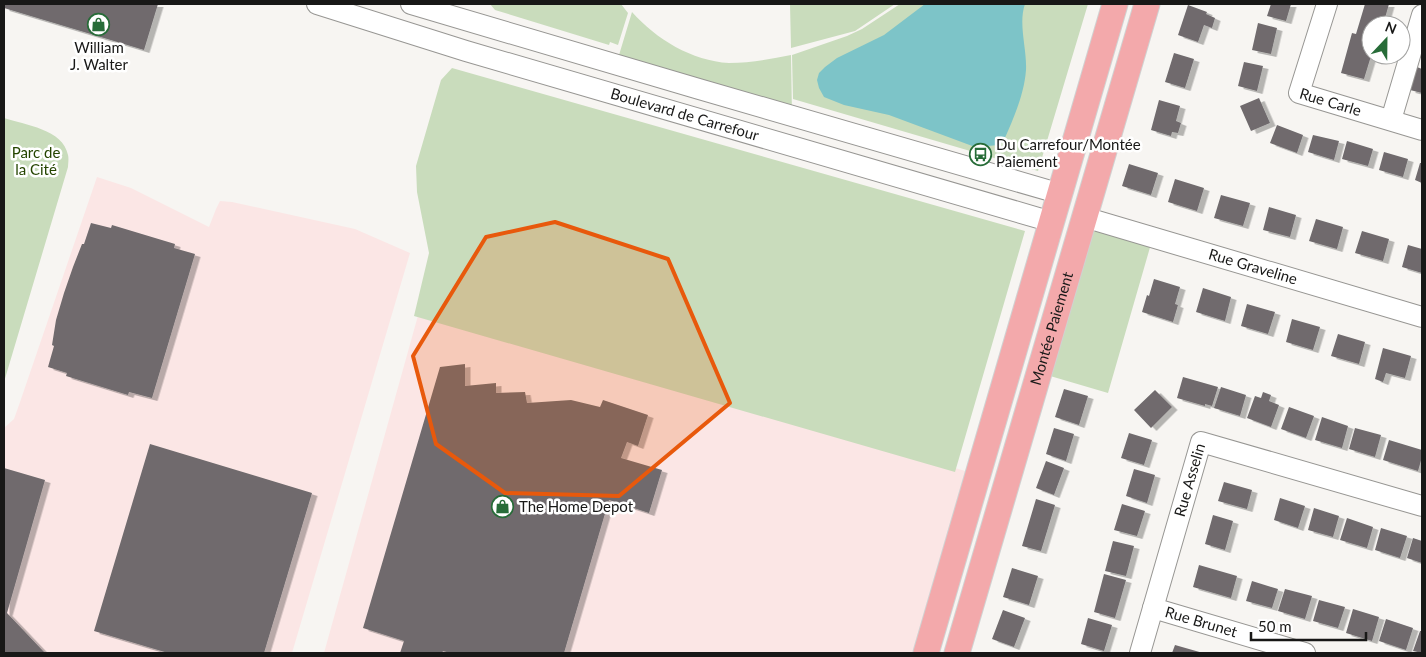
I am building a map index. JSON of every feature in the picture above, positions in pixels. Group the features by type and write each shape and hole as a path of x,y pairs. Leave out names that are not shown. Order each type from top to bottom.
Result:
{"main road":[{"name":"Montée Paiement","path":"926,653 1115,4"},
{"name":"Montée Paiement","path":"957,653 1147,4"},
{"path":"1061,194 1084,217"},
{"path":"1052,222 1084,217"}],"street":[{"name":"Boulevard de Carrefour","path":"317,4 476,53 1052,222"},
{"name":"Boulevard de Carrefour","path":"411,4 1061,194"},
{"name":"Rue Carle","path":"1327,4 1299,93 1422,130"},
{"path":"1391,120 1421,25"},
{"name":"Rue Graveline","path":"1084,217 1422,318"},
{"name":"Rue Asselin","path":"1140,653 1201,442 1422,506"},
{"name":"Rue Brunet","path":"1153,608 1305,653"}],"highlighted area":[{"path":"555,222 668,259 730,403 619,496 505,493 436,444 413,356 486,237"}],"shaded area":[{"path":"97,177 131,188 209,227 220,201 232,202 355,229 410,253 292,653 4,653 4,428 14,419"},
{"path":"419,312 979,475 926,653 324,653"}],"green space":[{"path":"490,4 621,4 628,13 618,45 610,42 609,45 495,10"},
{"path":"790,4 895,4 855,31 791,48"},
{"path":"900,4 1088,4 1038,171 793,99 792,55 862,29"},
{"path":"632,12 663,39 688,53 702,58 737,63 791,55 792,116 616,65"},
{"path":"452,68 1025,231 955,472 414,316 429,253 417,192 416,166 441,80"},
{"name":"Parc de la Cité","path":"4,118 42,129 59,139 65,146 68,155 68,167 4,382"},
{"path":"1084,217 1153,237 1108,393 1040,373"}],"water":[{"path":"925,4 1025,4 1022,20 1026,62 1025,79 1015,114 1004,140 999,145 975,147 889,115 844,105 824,97 819,88 817,80 819,73 825,67 837,58 884,35"}],"building":[{"path":"4,4 158,4 144,50 4,8"},
{"path":"1271,4 1291,4 1286,21 1267,16"},
{"path":"1365,4 1389,4 1386,15 1362,15"},
{"path":"1188,5 1207,12 1206,14 1215,18 1212,28 1204,25 1198,42 1178,35"},
{"path":"1361,17 1361,65 1368,65 1364,79 1341,73 1352,33 1356,34"},
{"path":"1258,23 1277,28 1271,54 1252,50"},
{"path":"1174,53 1194,59 1185,88 1165,82"},
{"path":"1244,62 1263,66 1257,91 1238,86"},
{"path":"1417,67 1422,69 1422,93 1410,90"},
{"path":"1259,98 1270,123 1251,131 1240,106"},
{"path":"1159,100 1180,106 1176,121 1181,123 1178,133 1172,132 1171,136 1151,130"},
{"path":"1277,125 1303,135 1297,153 1270,143"},
{"path":"1313,135 1339,141 1334,160 1308,152"},
{"path":"1347,141 1373,149 1368,166 1342,159"},
{"path":"1384,152 1408,159 1403,177 1379,170"},
{"path":"1420,163 1422,163 1422,183 1415,180"},
{"path":"1129,164 1158,173 1151,195 1122,186"},
{"path":"1175,179 1204,188 1197,211 1168,202"},
{"path":"1221,195 1250,203 1243,226 1214,218"},
{"path":"1269,207 1296,215 1290,237 1263,230"},
{"path":"1316,219 1343,227 1337,249 1309,241"},
{"path":"91,223 111,228 112,225 175,244 174,248 195,254 152,398 129,392 128,395 66,376 67,373 48,367 54,346 52,345 56,320 64,293"},
{"path":"1362,231 1389,239 1383,261 1355,253"},
{"path":"1408,245 1422,249 1422,273 1402,267"},
{"path":"1154,279 1180,287 1175,304 1178,305 1173,322 1142,312"},
{"path":"1203,288 1231,297 1225,321 1196,312"},
{"path":"1247,304 1275,312 1268,334 1241,326"},
{"path":"1292,319 1320,327 1313,350 1286,342"},
{"path":"1338,334 1365,342 1359,364 1331,356"},
{"path":"1383,348 1411,356 1405,378 1386,373 1383,382 1375,379"},
{"name":"The Home Depot","path":"465,364 465,386 496,383 496,393 525,392 527,403 571,400 600,407 603,400 648,415 638,446 627,442 621,458 662,470 649,513 609,500 564,653 450,653 443,651 442,653 400,653 404,641 363,628 440,367"},
{"path":"1183,377 1218,387 1212,406 1205,404 1205,406 1177,398"},
{"path":"1221,387 1246,395 1240,416 1214,408"},
{"path":"1064,389 1088,396 1079,425 1055,417"},
{"path":"1155,390 1172,407 1151,428 1134,410"},
{"path":"1263,392 1271,395 1269,401 1279,405 1271,427 1247,418 1255,396 1261,398"},
{"path":"1289,407 1314,416 1306,438 1281,429"},
{"path":"1322,417 1348,426 1342,448 1315,440"},
{"path":"1054,428 1074,434 1066,461 1046,454"},
{"path":"1355,428 1381,435 1375,457 1349,449"},
{"path":"1129,433 1152,440 1144,465 1121,458"},
{"path":"1389,440 1422,450 1418,471 1383,460"},
{"path":"150,444 312,493 264,653 168,653 94,631"},
{"path":"1046,461 1064,468 1054,495 1036,488"},
{"path":"4,468 45,480 7,613 45,653 4,653"},
{"path":"1134,469 1155,475 1147,503 1126,496"},
{"path":"1224,482 1252,490 1247,509 1218,501"},
{"path":"1280,498 1305,506 1298,528 1274,520"},
{"path":"1036,499 1055,505 1041,551 1022,546"},
{"path":"1122,504 1145,511 1137,536 1114,530"},
{"path":"1314,508 1339,516 1333,537 1308,530"},
{"path":"1213,515 1233,521 1225,550 1205,544"},
{"path":"1347,518 1373,527 1367,548 1340,540"},
{"path":"1381,528 1407,536 1400,558 1375,550"},
{"path":"1413,538 1422,541 1422,563 1407,558"},
{"path":"1113,541 1134,546 1126,576 1105,571"},
{"path":"1199,565 1237,576 1231,598 1193,587"},
{"path":"1012,568 1038,576 1029,605 1003,597"},
{"path":"1104,574 1126,580 1115,618 1094,612"},
{"path":"1252,581 1278,589 1272,608 1246,601"},
{"path":"1285,589 1312,596 1305,619 1278,611"},
{"path":"1319,600 1345,607 1338,628 1313,621"},
{"path":"1353,609 1379,617 1372,641 1346,633"},
{"path":"1003,610 1025,618 1014,647 992,639"},
{"path":"1088,618 1112,625 1104,651 1081,644"},
{"path":"1386,619 1413,628 1406,650 1379,641"},
{"path":"1420,631 1422,631 1422,653 1413,651"},
{"path":"1175,645 1203,653 1172,653"}],"place":[{"name":"William J. Walter","path":"99,25"},
{"name":"Du Carrefour/Montée Paiement","path":"980,154"},
{"name":"The Home Depot","path":"503,507"}]}
